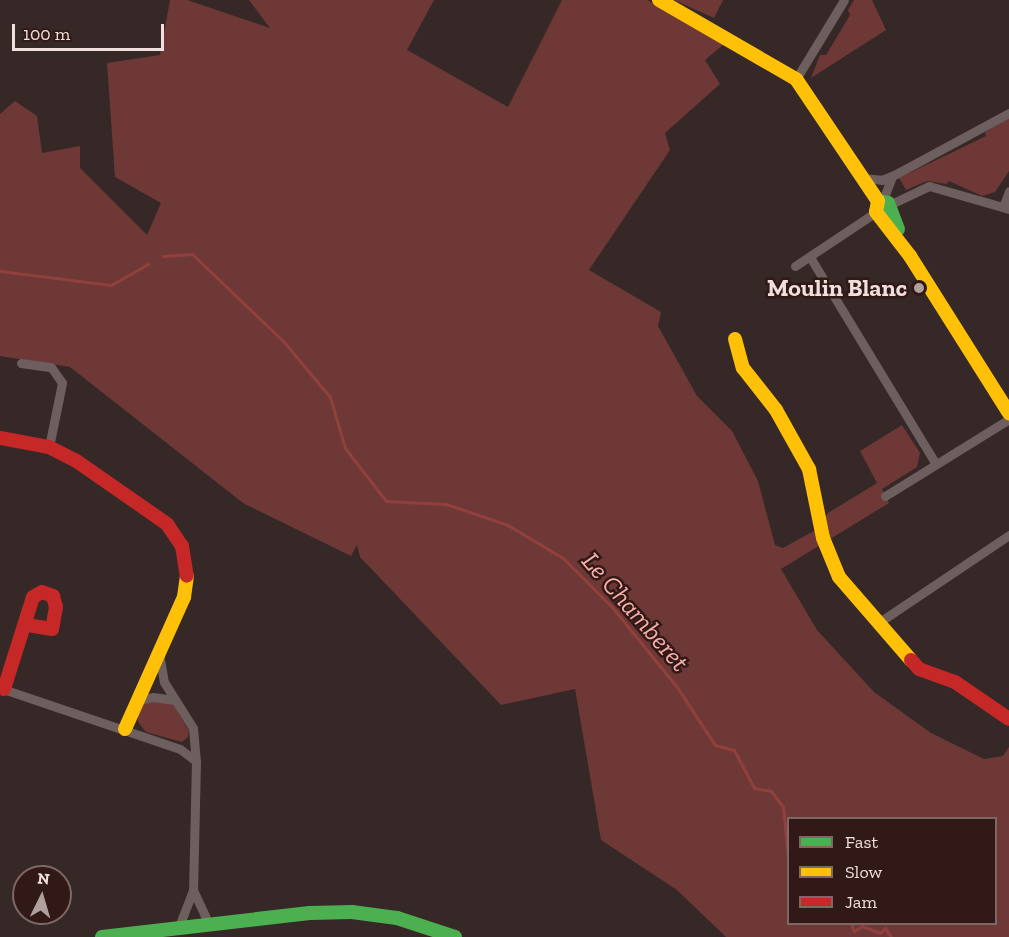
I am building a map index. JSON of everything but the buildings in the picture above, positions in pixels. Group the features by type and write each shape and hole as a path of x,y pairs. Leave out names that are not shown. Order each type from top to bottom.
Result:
{"street":[{"path":"659,0 796,79 882,207 910,256 1009,413"},
{"path":"796,79 844,0"},
{"path":"861,178 882,180 892,176 951,148 1009,113"},
{"path":"882,207 892,176"},
{"path":"795,266 882,207 929,186 1006,208 1009,192"},
{"path":"810,257 936,464"},
{"path":"735,339 742,368 776,410 809,470 823,538 839,577 920,669 955,682 1009,718"},
{"path":"21,363 51,367 62,383 49,447"},
{"path":"885,496 1009,419"},
{"path":"0,438 49,447 75,460 167,524 182,546 188,566 188,584 125,729"},
{"path":"878,623 1009,535"},
{"path":"26,626 2,688 180,749 196,761"},
{"path":"159,654 164,682 193,728 196,761 193,890 178,929"},
{"path":"139,700 153,697 175,700"},
{"path":"193,890 209,925"},
{"path":"102,937 352,912 397,918 455,937"}],"shaded area":[{"path":"170,0 187,0 270,28 249,0 434,0 407,50 508,107 562,0 647,0 724,44 705,60 720,84 665,133 670,150 589,270 661,312 658,326 697,396 732,431 758,481 775,545 783,548 814,531 828,513 877,483 860,451 902,425 920,453 917,467 882,489 889,503 781,569 817,630 874,692 931,733 984,759 1003,756 1009,747 1009,937 726,937 677,890 601,840 575,689 501,705 360,557 357,545 351,556 243,503 70,367 0,356 0,114 15,101 37,116 42,153 80,146 80,168 147,235 161,203 115,177 107,63 160,55"},
{"path":"674,0 723,0 714,18"},
{"path":"854,0 872,0 886,30 811,78 820,55 826,55 850,15 848,10"},
{"path":"1009,118 1009,171 995,192 982,196 949,181 947,184 927,181 906,190 899,178 986,136 985,132"},
{"path":"150,700 173,704 189,731 188,737 182,742 146,732 138,722 138,712 143,703"}],"waterway":[{"name":"Le Chamberet","path":"163,256 192,254 284,342 330,397 345,448 386,501 446,504 508,525 563,558 612,607 677,687 715,745 734,750 754,788 771,791 783,807 787,846"},
{"name":"Le Chamberet","path":"0,271 111,285 148,264"},
{"name":"Le Chamberet","path":"851,925 854,931 862,926 880,933 885,928 891,937"}],"traffic: fast":[{"path":"878,201 888,203 898,229"},
{"path":"102,937 310,913 352,912 397,918 455,937"}],"traffic: slow":[{"path":"659,0 796,79 878,201"},
{"path":"878,201 876,212 910,256 1009,413"},
{"path":"735,339 743,368 776,410 809,469 823,538 839,577 911,660"},
{"path":"125,729 184,597 187,576"}],"traffic: jam":[{"path":"0,438 49,447 75,460 167,524 182,546 187,576"},
{"path":"4,689 33,597 42,592 53,596 56,607 52,629 26,625"},
{"path":"911,660 919,669 955,682 1009,719"}],"place":[{"name":"Moulin Blanc","path":"919,288"}]}
